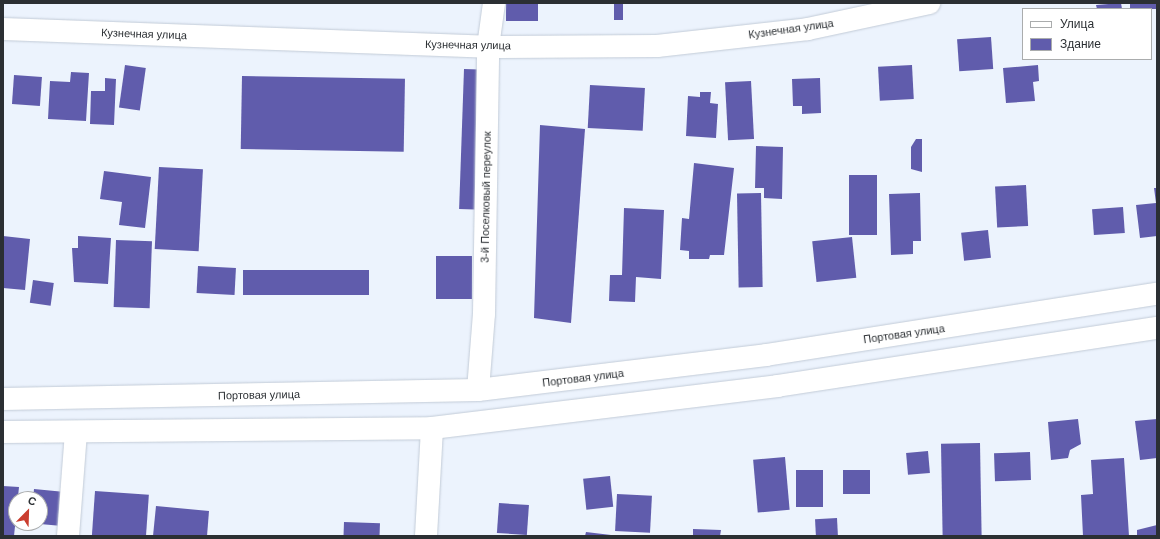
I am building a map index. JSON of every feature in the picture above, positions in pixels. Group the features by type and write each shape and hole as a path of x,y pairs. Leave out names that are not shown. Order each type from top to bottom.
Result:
{"main road":[{"name":"3-й Поселковый переулок","path":"478,390 484,314 488,47 494,3"},
{"name":"Кузнечная улица","path":"3,30 488,47 657,46 808,29 929,3"},
{"name":"Портовая улица","path":"3,398 478,390 766,355 1157,294"},
{"path":"3,432 76,433 432,428 777,386 1157,328"},
{"path":"426,536 432,428"},
{"path":"68,536 76,433"}],"building":[{"path":"506,3 538,3 538,21 506,21"},
{"path":"614,3 623,3 623,20 614,20"},
{"path":"1121,3 1122,8 1097,8 1096,5"},
{"path":"1130,3 1157,3 1157,9 1130,8"},
{"path":"991,37 993,69 959,71 957,39"},
{"path":"125,65 146,68 140,111 119,108"},
{"path":"912,65 914,99 880,101 878,67"},
{"path":"1038,65 1039,81 1033,82 1035,101 1006,103 1003,68"},
{"path":"464,69 487,70 482,210 459,209"},
{"path":"71,72 89,73 86,121 48,119 50,81 70,82"},
{"path":"14,75 42,77 40,106 12,104"},
{"path":"242,76 405,79 404,152 241,149"},
{"path":"105,78 116,79 114,125 90,124 91,91 105,91"},
{"path":"820,78 821,113 802,114 802,106 793,106 792,79"},
{"path":"751,81 754,139 728,140 725,82"},
{"path":"590,85 645,88 643,131 588,128"},
{"path":"700,92 711,92 710,103 718,104 716,138 686,136 688,96 700,97"},
{"path":"540,125 585,129 571,323 534,318"},
{"path":"916,139 922,139 922,172 911,169 911,147"},
{"path":"756,146 783,147 782,199 764,198 764,188 755,188"},
{"path":"694,163 734,168 724,255 710,255 709,259 689,259 689,251 680,250 682,218 689,219"},
{"path":"159,167 203,169 199,251 155,249"},
{"path":"104,171 151,177 145,228 119,225 122,202 100,199"},
{"path":"849,175 877,175 877,235 849,235"},
{"path":"1026,185 1028,226 997,228 995,187"},
{"path":"1154,188 1157,188 1157,236 1140,238 1136,205 1156,203"},
{"path":"737,193 761,193 763,287 739,287"},
{"path":"920,193 921,241 913,241 913,254 891,255 889,194"},
{"path":"1123,207 1125,233 1094,235 1092,209"},
{"path":"624,208 664,210 661,279 636,277 635,302 609,301 610,275 622,275"},
{"path":"988,230 991,258 964,261 961,233"},
{"path":"3,236 30,239 25,290 3,288"},
{"path":"78,236 111,238 108,284 74,282 72,248 78,248"},
{"path":"852,237 856,278 817,282 812,241"},
{"path":"116,240 152,241 150,308 114,307"},
{"path":"436,256 472,256 472,299 436,299"},
{"path":"198,266 236,268 235,295 197,293"},
{"path":"243,270 369,270 369,295 243,295"},
{"path":"33,280 54,283 51,306 30,303"},
{"path":"1078,419 1081,444 1070,450 1068,458 1051,460 1048,422"},
{"path":"1157,419 1157,458 1140,460 1135,421"},
{"path":"980,443 982,536 943,536 941,444"},
{"path":"928,451 930,473 908,475 906,453"},
{"path":"1030,452 1031,480 995,481 994,453"},
{"path":"785,457 790,510 758,513 753,460"},
{"path":"1124,458 1129,536 1083,536 1081,495 1093,494 1091,460"},
{"path":"796,470 823,470 823,507 796,507"},
{"path":"843,470 870,470 870,494 843,494"},
{"path":"610,476 613,507 586,510 583,479"},
{"path":"3,486 19,487 19,491 8,491 8,531 15,531 14,536 3,536"},
{"path":"34,489 65,492 62,526 48,525 48,491 34,491"},
{"path":"95,491 149,495 146,536 92,536"},
{"path":"617,494 652,496 650,533 615,531"},
{"path":"499,503 529,505 527,535 497,533"},
{"path":"156,506 209,511 207,536 153,536"},
{"path":"837,518 838,536 816,536 815,519"},
{"path":"344,522 380,523 380,536 344,536"},
{"path":"1157,525 1157,536 1137,536 1137,530"},
{"path":"693,529 721,530 720,536 693,536"},
{"path":"586,532 611,535 611,536 585,536"}]}
